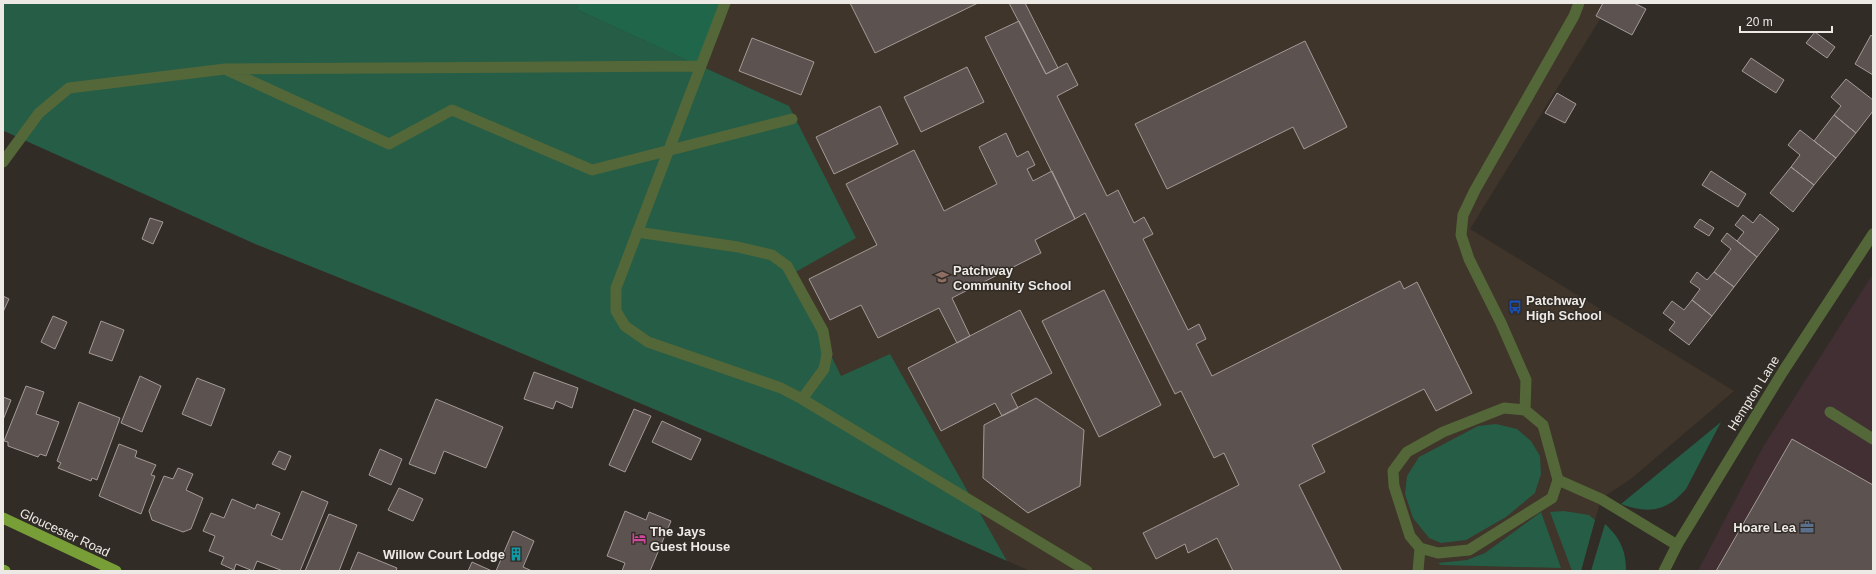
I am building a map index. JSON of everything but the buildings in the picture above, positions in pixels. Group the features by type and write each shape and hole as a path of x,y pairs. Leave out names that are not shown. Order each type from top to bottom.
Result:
{"main road":[{"name":"Gloucester Road","path":"3,518 116,571"}],"street":[{"path":"725,3 667,151 616,288 616,311 625,326 648,342 781,388 802,399 1087,571"},
{"path":"1569,3 1574,16"},
{"path":"1526,410 1526,380 1501,323 1469,259 1461,234 1463,215 1475,190 1574,16 1579,3"},
{"path":"3,162 39,114 69,88 225,69 700,66"},
{"path":"225,69 389,144 452,110 592,170 792,119"},
{"path":"637,232 738,247 772,255 787,266 823,331 828,354 824,369 802,399"},
{"name":"Hempton Lane","path":"1664,571 1677,545 1782,373 1873,234"},
{"path":"1504,408 1526,410 1543,425 1558,480 1552,498 1469,550 1438,553 1420,548 1410,536 1394,486 1393,471 1407,452 1443,432 1504,408"},
{"path":"1830,412 1873,439"},
{"path":"1558,480 1602,499 1677,545"},
{"path":"1418,571 1420,548"}],"shaded area":[{"name":"Patchway Community School","path":"3,3 1610,3 1470,229 1734,391 1632,478 1601,499 1581,571 1030,571 879,504 417,309 253,243 3,130"},
{"path":"1873,274 1873,571 1698,571 1763,447"}],"green space":[{"path":"3,3 578,3 578,10 789,106 856,238 792,274 841,376 890,354 1007,561 879,504 417,309 253,243 4,131"},
{"path":"578,3 724,3 700,66 578,10"},
{"path":"1721,422 1686,489 1679,497 1664,506 1648,510 1621,504"},
{"path":"1496,424 1517,429 1531,441 1540,456 1541,474 1535,493 1506,517 1466,540 1441,543 1429,538 1413,518 1405,494 1407,476 1419,457 1478,426"},
{"path":"1564,511 1589,515 1595,520 1581,571 1572,571 1550,512"},
{"path":"1541,512 1561,568 1441,565 1438,563 1467,560 1485,553"},
{"path":"1605,524 1615,534 1621,545 1625,557 1626,571 1591,571"}],"place":[{"name":"Patchway Community School","path":"942,277"},
{"name":"Patchway High School","path":"1515,307"},
{"name":"Hoare Lea","path":"1807,527"},
{"name":"The Jays Guest House","path":"639,538"},
{"name":"Willow Court Lodge","path":"516,554"}]}
